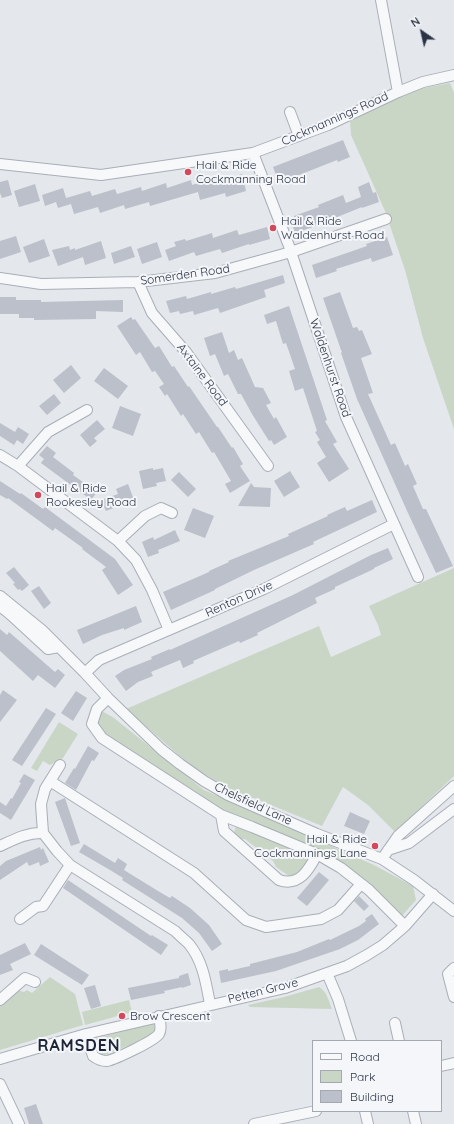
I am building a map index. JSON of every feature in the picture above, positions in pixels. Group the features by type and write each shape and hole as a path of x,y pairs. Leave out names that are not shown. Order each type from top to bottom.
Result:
{"street":[{"path":"381,0 398,92"},
{"name":"Cockmannings Road","path":"0,164 101,175 253,153 328,125 423,82 454,75"},
{"path":"290,112 299,136"},
{"name":"Waldenhurst Road","path":"253,153 291,252 346,417 418,577"},
{"name":"Somerden Road","path":"0,278 41,284 138,282 215,273 291,252 386,219"},
{"name":"Axtaine Road","path":"138,282 152,313 186,352 268,466"},
{"path":"18,466 48,432 87,410"},
{"path":"0,455 18,466 118,541 136,560 152,590 169,630"},
{"path":"118,541 160,504 172,513"},
{"name":"Renton Drive","path":"85,673 100,660 264,589 394,524"},
{"name":"Chelsfield Lane","path":"0,596 32,621 161,749 204,781 228,795 317,834 382,859 433,894 454,911"},
{"path":"0,606 48,649 59,647"},
{"name":"Chelsfield Lane","path":"108,698 97,709 92,724 102,738 221,815 317,854 341,868 369,890 405,926"},
{"path":"60,765 45,789 41,804 43,833 70,865 175,931 189,944 197,956 203,970 210,1004"},
{"path":"50,781 194,873 246,920 266,928 321,919 338,910 361,884"},
{"path":"382,859 398,836 454,786"},
{"path":"388,850 409,843 454,809"},
{"name":"Chelsfield Lane","path":"221,815 224,830 279,880 287,883 300,878 312,864 317,854"},
{"path":"0,846 36,832 43,833"},
{"path":"20,919 36,907 43,906 70,865"},
{"name":"Petten Grove","path":"0,1059 86,1034 210,1004 285,988 347,966 383,945 405,926 433,894"},
{"path":"451,971 454,997"},
{"path":"327,973 338,999 351,1040"},
{"path":"0,1000 25,978 35,982"},
{"path":"86,1034 92,1056 99,1061 108,1060 142,1046 159,1035 161,1029 159,1016"},
{"path":"395,1023 399,1040"},
{"path":"442,1066 454,1063"},
{"path":"0,1084 19,1124"},
{"path":"254,1124 312,1112"},
{"path":"365,1112 368,1124"},
{"path":"413,1112 416,1124"}],"green space":[{"path":"450,83 454,93 454,429 423,338 405,270 385,211 351,135 350,120 414,90"},
{"path":"454,568 454,776 395,832 368,805 343,787 322,826 254,798 244,797 196,769 126,709 319,626 331,657 381,635 369,606"},
{"path":"102,711 114,718 204,790 374,865 413,886 416,900 401,917 375,890 339,861 223,810 196,796 102,734 96,723 99,714"},
{"path":"59,722 78,734 63,758 50,765 43,761 37,771 31,768"},
{"path":"236,826 309,857 310,863 300,874 289,876 276,867 273,861 245,839 238,840 233,835"},
{"path":"50,977 75,994 83,1025 0,1050 0,1006 17,990 24,992 27,990 32,993"},
{"path":"319,987 326,994 332,1009 250,1007 248,1005 284,997"},
{"path":"129,1000 132,1012 85,1025 82,1012"},
{"path":"151,1023 155,1025 158,1031 155,1035 100,1057 96,1055 93,1043 95,1039"}],"building":[{"path":"343,140 350,157 338,162 337,160 279,183 273,167"},
{"path":"242,174 246,191 226,197 225,193 200,200 198,192 150,206 149,202 125,209 124,205 100,213 98,207 74,214 71,204 58,208 56,202 45,206 42,195 63,188 66,198 90,191 92,196 115,189 117,194 141,187 142,191 166,183 167,188 191,180 192,185 217,177 218,182"},
{"path":"8,180 12,195 2,198 0,193 0,182"},
{"path":"369,182 373,193 376,192 379,202 295,233 291,222 295,220 294,216 319,207 318,205 343,195 346,203 361,197 358,187"},
{"path":"35,184 40,201 19,207 14,191"},
{"path":"267,227 270,239 222,253 220,249 196,256 194,252 169,261 165,250 176,246 174,242 185,239 186,241 212,233 213,238 237,230 239,235"},
{"path":"16,236 21,252 0,259 0,241"},
{"path":"387,237 393,255 372,262 371,258 336,269 337,271 316,278 312,265 367,246 366,244"},
{"path":"44,239 50,256 29,263 23,247"},
{"path":"101,241 106,258 85,265 83,257 58,266 52,250 69,246 70,250 75,248 75,250"},
{"path":"157,242 162,257 142,264 137,249"},
{"path":"131,246 135,257 114,264 111,253"},
{"path":"283,275 285,283 264,290 266,297 220,313 218,308 194,315 193,311 180,314 179,311 170,313 166,301 186,296 187,299 235,287 236,289"},
{"path":"340,292 353,328 357,327 359,331 362,330 372,354 361,358 373,393 368,394 391,445 395,443 405,466 408,464 417,484 413,486 423,509 426,509 453,566 436,573 357,399 341,353 342,352 323,298"},
{"path":"0,297 16,297 16,300 41,300 41,302 123,300 123,312 96,311 96,319 34,320 34,318 19,318 19,314 0,314"},
{"path":"289,306 327,420 325,421 337,442 333,444 349,469 329,482 317,463 326,457 317,442 320,440 315,432 317,431 303,388 295,391 289,371 295,369 286,343 283,344 276,321 267,324 264,315"},
{"path":"131,317 133,320 135,319 155,348 159,346 172,367 174,366 188,387 189,386 232,448 233,447 243,464 240,466 250,481 230,493 225,484 231,481 214,452 212,453 199,432 196,434 183,414 181,416 167,394 165,396 159,387 164,384 155,371 152,372 140,352 136,355 117,326"},
{"path":"222,332 229,353 234,350 238,360 242,358 255,387 263,388 271,403 266,405 274,419 276,417 287,437 274,445 271,440 269,441 241,394 238,394 228,374 224,376 215,354 210,356 204,338"},
{"path":"71,365 81,378 64,393 53,380"},
{"path":"104,368 128,386 118,399 94,381"},
{"path":"54,394 61,403 47,415 39,406"},
{"path":"120,406 141,414 133,436 112,428"},
{"path":"97,420 105,429 94,438 97,441 90,447 80,435"},
{"path":"0,423 15,432 18,427 29,434 23,444 17,440 14,445 0,436"},
{"path":"47,446 56,453 53,457 74,473 73,475 97,492 91,500 41,463 44,459 39,455"},
{"path":"153,468 153,470 163,468 166,481 156,483 157,486 143,489 139,471"},
{"path":"290,471 300,487 284,497 274,481"},
{"path":"179,472 196,489 188,497 171,480"},
{"path":"0,481 20,494 21,493 43,509 45,507 115,559 133,585 118,595 102,570 106,567 55,528 53,531 8,498 7,499 0,495"},
{"path":"251,483 254,487 271,488 270,507 238,506"},
{"path":"128,484 134,500 106,511 101,500 118,494 116,489"},
{"path":"372,500 377,512 313,542 314,544 254,570 171,610 163,592 209,572 229,562 228,561 289,536 288,534 345,507 347,511"},
{"path":"193,508 214,516 205,538 184,530"},
{"path":"175,530 180,541 158,550 159,553 148,557 142,542 153,537 154,540"},
{"path":"388,548 393,559 315,598 317,603 257,633 258,635 240,643 239,641 193,661 194,663 183,668 180,660 151,672 153,676 138,682 126,691 115,676 124,670 152,659 151,657 293,595 371,555"},
{"path":"14,567 29,585 22,591 20,589 18,590 13,584 15,583 6,573"},
{"path":"39,586 51,603 44,609 31,591"},
{"path":"136,606 142,622 124,630 124,628 102,635 83,644 77,630"},
{"path":"0,629 7,635 9,632 55,672 58,669 65,675 55,688 38,675 33,681 0,651"},
{"path":"3,690 17,700 0,722 0,695"},
{"path":"76,691 87,698 73,721 61,713"},
{"path":"46,708 56,714 22,766 12,760"},
{"path":"88,746 99,753 94,761 92,760 76,790 65,783"},
{"path":"24,774 35,780 11,820 0,813 0,802 6,806 11,798 12,799"},
{"path":"65,798 80,843 71,846 55,802"},
{"path":"350,812 370,821 364,834 344,826"},
{"path":"84,844 115,863 118,858 127,864 124,870 170,898 172,896 190,908 209,925 222,944 212,951 199,933 182,918 122,880 123,878 79,852"},
{"path":"40,847 41,850 43,848 49,862 40,866 39,862 29,866 27,862 0,880 0,866 6,861"},
{"path":"319,872 329,880 307,906 297,898"},
{"path":"68,880 151,936 152,935 168,945 161,955 63,888"},
{"path":"359,896 369,906 364,911 354,901"},
{"path":"372,914 379,924 358,940 340,949 276,971 221,983 219,971 228,969 228,971 250,966 250,964 297,952 329,939 330,940 359,926"},
{"path":"25,943 31,954 10,964 13,970 0,975 0,955"},
{"path":"41,944 89,975 82,985 34,955"},
{"path":"188,973 191,985 164,991 165,993 131,1000 128,988 179,978 179,976"},
{"path":"95,985 101,1006 91,1009 84,988"},
{"path":"36,1104 43,1124 29,1124 24,1108"}],"place":[{"name":"Hail & Ride Cockmanning Road","path":"188,172"},
{"name":"Hail & Ride Waldenhurst Road","path":"273,228"},
{"name":"Hail & Ride Rookesley Road","path":"38,495"},
{"name":"Hail & Ride Cockmannings Lane","path":"375,846"},
{"name":"Brow Crescent","path":"122,1016"}],"district":[{"name":"RAMSDEN","path":"79,1046"}]}
